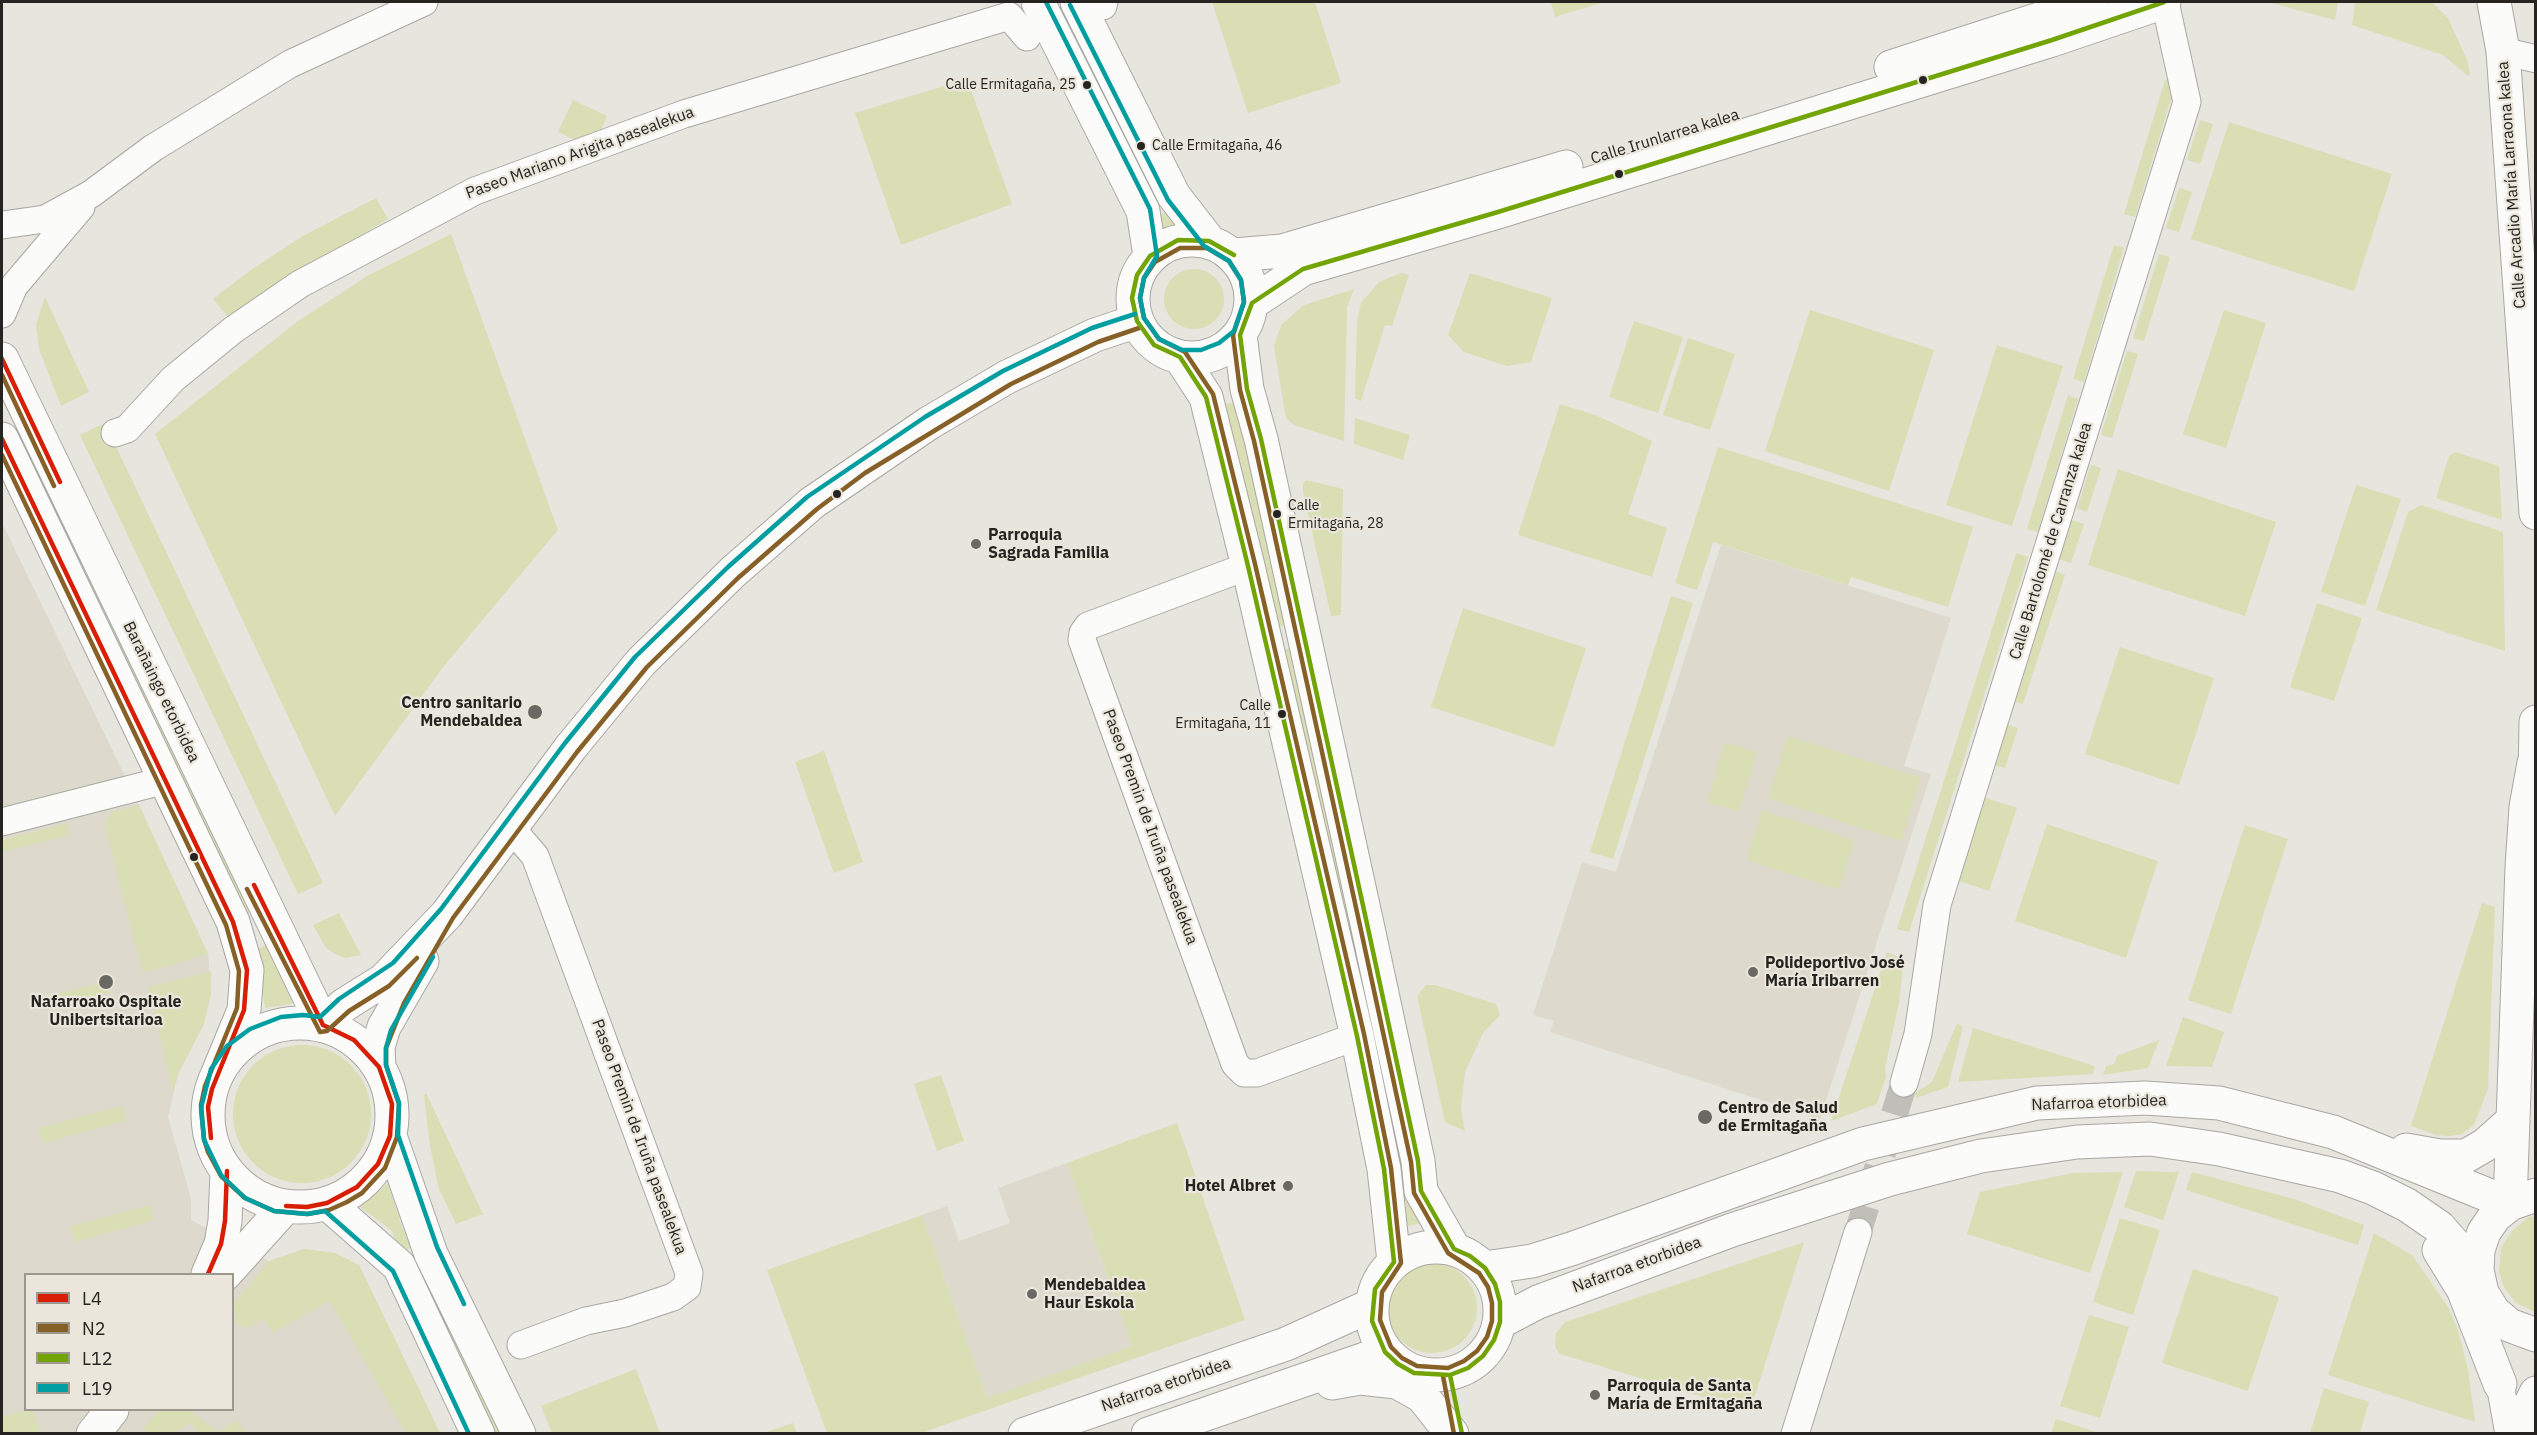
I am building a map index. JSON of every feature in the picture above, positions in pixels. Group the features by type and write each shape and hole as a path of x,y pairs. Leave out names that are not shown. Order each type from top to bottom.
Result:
{"street":[{"path":"2,225 45,219 91,194 153,148 290,64 424,2"},
{"path":"1038,2 1143,211 1150,256"},
{"name":"Calle Irunlarrea kalea","path":"1221,248 1282,250 1494,189 2092,2"},
{"name":"Calle Irunlarrea kalea","path":"1252,303 1303,269 1498,212 2052,40 2165,2"},
{"name":"Calle Bartolomé de Carranza kalea","path":"1904,1083 1919,1025 1937,905 2187,102 2165,2"},
{"name":"Calle Arcadio María Larraona kalea","path":"2494,2 2503,51 2535,513"},
{"path":"1094,3 1174,196 1248,277 1252,303 1240,335 1223,350 1202,358 1180,357 1154,345 1137,321 1132,298 1137,275 1150,256 1178,240 1221,248"},
{"name":"Paseo Mariano Arigita pasealekua","path":"115,433 127,429 173,380 233,330 300,284 475,191 684,114 1008,16 1026,37"},
{"path":"2503,51 2535,59"},
{"path":"2,314 14,286 91,194"},
{"path":"323,1025 344,1005 384,980 447,914 571,747 640,662 733,572 812,503 929,423 1006,377 1095,335 1137,321"},
{"path":"1240,335 1248,389 1261,439 1418,1161 1421,1191 1454,1249"},
{"path":"1180,357 1206,397 1248,566 1357,1036 1384,1169 1394,1262"},
{"name":"Barañaingo etorbidea","path":"2,359 323,1025"},
{"name":"Barañaingo etorbidea","path":"2,439 233,922 247,970 244,1010 218,1073"},
{"name":"Paseo Premin de Iruña pasealekua","path":"1248,566 1088,626 1083,633 1082,640 1235,1064 1244,1073 1257,1073 1357,1036"},
{"path":"2535,722 2535,806"},
{"path":"2534,763 2526,807 2522,867 2513,1120 2523,1200 2496,1216 2484,1232 2478,1250 2476,1270 2482,1293 2494,1312 2509,1325 2535,1335"},
{"path":"2,822 166,780"},
{"name":"Paseo Premin de Iruña pasealekua","path":"511,828 535,856 689,1273 687,1287 673,1297 625,1313 586,1322 520,1345"},
{"path":"2535,901 2533,1044 2535,1084"},
{"path":"379,1067 378,1047 384,1027 447,914"},
{"path":"303,1022 323,1025 354,1040 379,1067 392,1104 390,1136 378,1164 357,1187 327,1203 307,1207 286,1206 249,1192 227,1171 211,1138 208,1107 218,1073 233,1051 254,1035 282,1024 303,1022"},
{"name":"Nafarroa etorbidea","path":"1485,1268 1532,1261 1863,1144 2037,1103 2145,1098 2219,1103 2311,1126 2523,1200"},
{"path":"2354,1141 2440,1156 2466,1156 2485,1144 2513,1120"},
{"path":"390,1136 431,1254 519,1434"},
{"name":"Nafarroa etorbidea","path":"1500,1322 1538,1302 1732,1230 1890,1179 1981,1156 2077,1142 2150,1139 2219,1149 2340,1176 2373,1188 2407,1205 2439,1227 2476,1270"},
{"name":"Nafarroa etorbidea","path":"1418,1161 1434,1183 1443,1206 1471,1237 1511,1245 1545,1244 1605,1228 1618,1232"},
{"path":"209,1273 220,1244 225,1221 227,1171"},
{"name":"Nafarroa etorbidea","path":"2340,1176 2363,1196 2385,1205 2402,1216 2432,1241 2448,1262 2463,1289 2500,1384"},
{"path":"327,1203 399,1266 478,1434"},
{"path":"227,1273 286,1206"},
{"path":"1796,1434 1858,1232"},
{"path":"1433,1246 1454,1249 1470,1256 1485,1268 1495,1284 1500,1302 1500,1322 1494,1340 1483,1356 1468,1368 1450,1375 1432,1376 1414,1373 1398,1364 1385,1352 1374,1329 1372,1305 1375,1289 1394,1262 1412,1251 1433,1246"},
{"name":"Nafarroa etorbidea","path":"1025,1434 1286,1344 1372,1305"},
{"path":"2494,1312 2500,1384 2510,1434"},
{"path":"1148,1434 1385,1352"},
{"path":"1450,1375 1462,1434"},
{"path":"1231,1404 1263,1404 1334,1382 1360,1378 1381,1379 1397,1382 1422,1396 1452,1434"},
{"path":"2516,1434 2535,1392"},
{"path":"93,1434 111,1411"}],"shaded area":[{"name":"Nafarroako Ospitale Unibertsitarioa","path":"2,523 139,805 208,954 211,993 204,1024 178,1074 168,1117 191,1199 191,1220 269,1261 304,1249 335,1253 359,1265 440,1433 2,1433"},
{"path":"1721,545 1951,618 1904,766 1931,774 1820,1119 1550,1032 1554,1021 1533,1015 1582,862 1616,872"},
{"name":"Mendebaldea Haur Eskola","path":"1067,1163 1132,1346 987,1398 922,1215 947,1206 959,1241 1010,1223 998,1188"}],"green space":[{"path":"1212,2 1315,2 1341,83 1248,113"},
{"path":"1551,2 1604,2 1555,17"},
{"path":"2267,2 2338,2 2335,20"},
{"path":"2355,2 2432,2 2448,18 2467,60 2470,74 2468,76 2443,55 2352,25"},
{"path":"967,79 1012,204 901,245 855,113"},
{"path":"2165,80 2176,83 2135,217 2124,214"},
{"path":"573,100 607,116 593,148 558,132"},
{"path":"2200,120 2213,124 2200,164 2187,160"},
{"path":"2229,122 2392,174 2354,291 2191,239"},
{"path":"2179,188 2192,192 2179,232 2166,228"},
{"path":"376,198 388,219 259,295 230,319 213,299 248,272 301,237"},
{"path":"1168,211 1180,228 1157,235 1156,217"},
{"path":"451,234 558,530 443,667 335,816 155,434 298,321 369,275"},
{"path":"2114,245 2124,248 2084,382 2073,379"},
{"path":"2159,254 2170,257 2144,341 2133,338"},
{"path":"1188,269 1200,269 1211,274 1219,282 1224,299 1222,311 1211,324 1200,329 1188,329 1177,324 1169,316 1164,305 1164,293 1169,282 1177,274"},
{"path":"1401,273 1409,275 1392,326 1385,325 1361,401 1355,398 1357,322 1361,303 1379,282"},
{"path":"1470,273 1552,298 1531,362 1507,366 1464,352 1448,335"},
{"path":"1354,289 1347,307 1344,441 1294,425 1286,418 1274,346 1281,325 1304,305"},
{"path":"45,297 89,392 61,406 39,349 36,325"},
{"path":"1810,310 1934,350 1889,491 1765,451"},
{"path":"2224,310 2266,323 2226,448 2183,434"},
{"path":"1634,321 1683,337 1658,413 1609,397"},
{"path":"1688,338 1735,354 1710,430 1663,415"},
{"path":"1997,345 2063,366 2012,526 1946,505"},
{"path":"2127,351 2138,354 2112,438 2101,435"},
{"path":"2068,395 2078,399 2038,532 2027,529"},
{"path":"1235,402 1286,625 1275,627 1222,405"},
{"path":"1560,404 1595,415 1652,441 1628,514 1667,528 1652,577 1518,535"},
{"path":"1355,418 1410,435 1403,460 1354,444"},
{"path":"105,423 323,883 298,894 80,435"},
{"path":"28,443 253,910 244,917 18,448"},
{"path":"1718,447 1973,527 1948,607 1851,577 1848,585 1713,542 1697,590 1675,583"},
{"path":"2455,452 2499,466 2502,520 2436,498 2449,456"},
{"path":"2091,465 2101,468 2087,512 2077,508"},
{"path":"2118,469 2276,522 2245,616 2088,565"},
{"path":"1306,480 1343,489 1341,615 1331,616 1303,492 1303,484"},
{"path":"2356,485 2401,499 2365,606 2321,592"},
{"path":"2421,505 2503,532 2505,651 2376,610 2408,512"},
{"path":"2071,520 2084,524 2071,563 2058,559"},
{"path":"2016,553 2028,557 1909,932 1897,929"},
{"path":"2055,571 2065,575 2023,704 2013,701"},
{"path":"1671,596 1693,603 1613,859 1590,852"},
{"path":"2317,603 2362,618 2334,701 2290,687"},
{"path":"1463,608 1586,648 1554,747 1431,707"},
{"path":"2120,647 2214,678 2179,785 2085,754"},
{"path":"1290,648 1353,924 1343,925 1278,651"},
{"path":"2005,724 2018,728 2005,768 1992,764"},
{"path":"1788,736 1921,778 1901,841 1768,798"},
{"path":"1725,742 1757,752 1739,811 1707,802"},
{"path":"824,751 863,862 834,873 795,762"},
{"path":"1983,797 2017,808 1989,891 1956,880"},
{"path":"139,805 208,954 143,973 105,827 107,819 113,812"},
{"path":"1762,810 1854,840 1839,890 1747,860"},
{"path":"67,823 70,835 2,852 2,840"},
{"path":"2047,824 2158,861 2126,958 2015,921"},
{"path":"2245,825 2288,839 2231,1014 2188,1000"},
{"path":"2482,903 2495,907 2488,1089 2474,1125 2462,1134 2436,1135 2411,1126"},
{"path":"339,913 361,955 346,958 335,954 326,948 313,925"},
{"path":"268,943 295,999 291,1004 265,1008 256,950"},
{"path":"1887,952 1904,959 1899,1002 1885,1068 1886,1077 1877,1104 1831,1121"},
{"path":"211,971 211,993 204,1024 178,1074 173,1092 148,987"},
{"path":"108,981 110,993 50,1008 47,996"},
{"path":"1426,985 1435,985 1496,1004 1500,1015 1483,1033 1465,1072 1461,1109 1465,1131 1445,1122 1417,996"},
{"path":"2183,1017 2224,1032 2212,1067 2166,1066"},
{"path":"1957,1023 1963,1027 1948,1087 1916,1098 1915,1093 1932,1082"},
{"path":"1973,1028 2095,1066 2093,1074 1958,1082"},
{"path":"2159,1040 2148,1068 2103,1075 2106,1066 2114,1064 2117,1056"},
{"path":"302,1045 328,1051 340,1057 350,1066 359,1076 365,1088 371,1114 365,1140 359,1152 350,1162 340,1171 328,1177 302,1183 276,1177 264,1171 254,1162 245,1152 239,1140 233,1114 239,1088 245,1076 254,1066 264,1057 276,1051"},
{"path":"941,1075 964,1141 937,1151 914,1084"},
{"path":"426,1093 483,1214 456,1224 439,1189 430,1146 424,1095"},
{"path":"122,1106 126,1121 43,1143 39,1128"},
{"path":"1177,1123 1245,1320 921,1433 827,1433 767,1270 922,1215 987,1398 1132,1346 1067,1163"},
{"path":"2136,1171 2179,1172 2163,1220 2124,1207"},
{"path":"2123,1172 2090,1273 1967,1234 1980,1192 2073,1173"},
{"path":"2192,1172 2294,1199 2364,1225 2358,1245 2186,1190"},
{"path":"1409,1174 1425,1222 1407,1226 1406,1204 1398,1177"},
{"path":"388,1183 402,1227 414,1247 401,1251 391,1230 360,1207"},
{"path":"150,1205 154,1220 75,1242 70,1226"},
{"path":"2536,1216 2535,1312 2515,1302 2504,1287 2499,1272 2501,1248 2512,1231 2529,1217"},
{"path":"2120,1218 2160,1230 2133,1315 2093,1302"},
{"path":"2374,1233 2412,1255 2448,1307 2458,1330 2468,1370 2475,1422 2328,1375"},
{"path":"1804,1242 1750,1411 1560,1354 1555,1347 1556,1333 1565,1322"},
{"path":"304,1249 335,1253 359,1265 440,1433 406,1433 330,1301 272,1333 264,1319 246,1328 237,1325 234,1303 269,1261"},
{"path":"1432,1263 1449,1267 1464,1276 1473,1291 1477,1308 1473,1325 1464,1340 1449,1349 1432,1353 1415,1349 1400,1340 1391,1325 1387,1308 1391,1291 1400,1276 1415,1267"},
{"path":"2193,1269 2279,1297 2248,1391 2162,1363"},
{"path":"422,1271 506,1433 487,1433 413,1273"},
{"path":"2089,1315 2129,1327 2100,1418 2060,1406"},
{"path":"636,1369 660,1433 552,1433 541,1406"},
{"path":"2324,1388 2369,1402 2360,1433 2310,1433"},
{"path":"24,1411 34,1411 40,1433 2,1433 2,1417"},
{"path":"158,1411 191,1411 217,1432 237,1420 245,1433 198,1433 191,1423 173,1433 149,1433 143,1429"},
{"path":"2056,1419 2096,1432 2051,1433"},
{"path":"793,1423 797,1433 764,1433"}],"tunnel":[{"path":"1858,1232 1904,1083"}],"transit line":[{"name":"L19","path":"1046,2 1150,209 1157,256 1144,278 1140,298 1144,318 1159,339 1182,350 1201,350 1219,343 1234,331 1244,302 1241,280 1229,261 1204,246 1168,200 1070,5"},
{"name":"L12","path":"1234,255 1209,241 1178,240 1150,256 1137,275 1132,298 1137,321 1154,345 1180,357 1206,397 1248,566 1357,1036 1384,1169 1394,1262 1375,1289 1372,1321 1385,1352 1398,1364 1414,1373 1450,1375 1468,1368 1483,1356 1494,1340 1500,1322 1500,1302 1495,1284 1485,1268 1470,1256 1454,1249 1421,1191 1418,1161 1369,933 1261,439 1247,389 1240,335 1252,303 1303,269 1498,212 2052,40 2164,2"},
{"name":"N2","path":"1180,248 1207,248 1229,261 1241,280 1244,302 1233,335 1240,390 1254,441 1362,935 1411,1162 1414,1193 1448,1253 1479,1273 1488,1287 1492,1303 1492,1321 1487,1337 1477,1351 1464,1361 1448,1368 1417,1366 1402,1358 1391,1347 1380,1320 1382,1292 1401,1263 1391,1168 1364,1034 1255,564 1213,394 1185,352 1159,339 1144,318 1140,298 1144,278 1155,262 1180,248"},
{"name":"L19","path":"469,1434 393,1271 325,1211 307,1214 274,1211 245,1198 221,1175 204,1140 201,1108 211,1069 227,1046 250,1029 281,1017 303,1015 320,1017 339,999 393,963 441,909 565,743 635,657 728,567 807,497 925,417 1003,371 1092,328 1135,314"},
{"name":"N2","path":"2,455 226,925 239,971 237,1008 205,1086 201,1105 204,1139 208,1152 221,1176 245,1198 274,1211 308,1214 329,1210 347,1202 362,1193 385,1168 397,1137 399,1104 386,1065 386,1048 404,1003 453,918 577,752 647,667 738,578 817,509 865,473 1011,384 1098,342 1139,328"},
{"name":"L4","path":"2,359 60,482"},
{"name":"N2","path":"2,375 54,486"},
{"name":"L4","path":"2,439 233,922 247,970 244,1010 212,1089 208,1107 211,1138"},
{"name":"L4","path":"254,885 323,1025"},
{"name":"N2","path":"247,889 320,1032 327,1031 349,1011 389,986 417,958"},
{"name":"L19","path":"433,957 391,1030 386,1048 386,1065 399,1103 398,1135 437,1247 464,1304"},
{"name":"L4","path":"286,1206 307,1207 327,1203 357,1187 378,1164 390,1136 392,1104 379,1067 354,1040 323,1025"},
{"name":"L4","path":"208,1273 221,1244 225,1221 227,1171"},
{"name":"L12","path":"1450,1375 1462,1434"},
{"name":"N2","path":"1443,1376 1454,1434"}],"place":[{"name":"Calle Ermitagaña, 25","path":"1087,85"},
{"name":"Calle Ermitagaña, 46","path":"1141,146"},
{"name":"Calle Ermitagaña, 28","path":"1277,514"},
{"name":"Parroquia Sagrada Familia","path":"976,544"},
{"name":"Centro sanitario Mendebaldea","path":"535,712"},
{"name":"Calle Ermitagaña, 11","path":"1282,714"},
{"name":"Polideportivo José María Iribarren","path":"1753,972"},
{"name":"Nafarroako Ospitale Unibertsitarioa","path":"106,982"},
{"name":"Centro de Salud de Ermitagaña","path":"1705,1117"},
{"name":"Hotel Albret","path":"1288,1186"},
{"name":"Mendebaldea Haur Eskola","path":"1032,1294"},
{"name":"Parroquia de Santa María de Ermitagaña","path":"1595,1395"}]}
